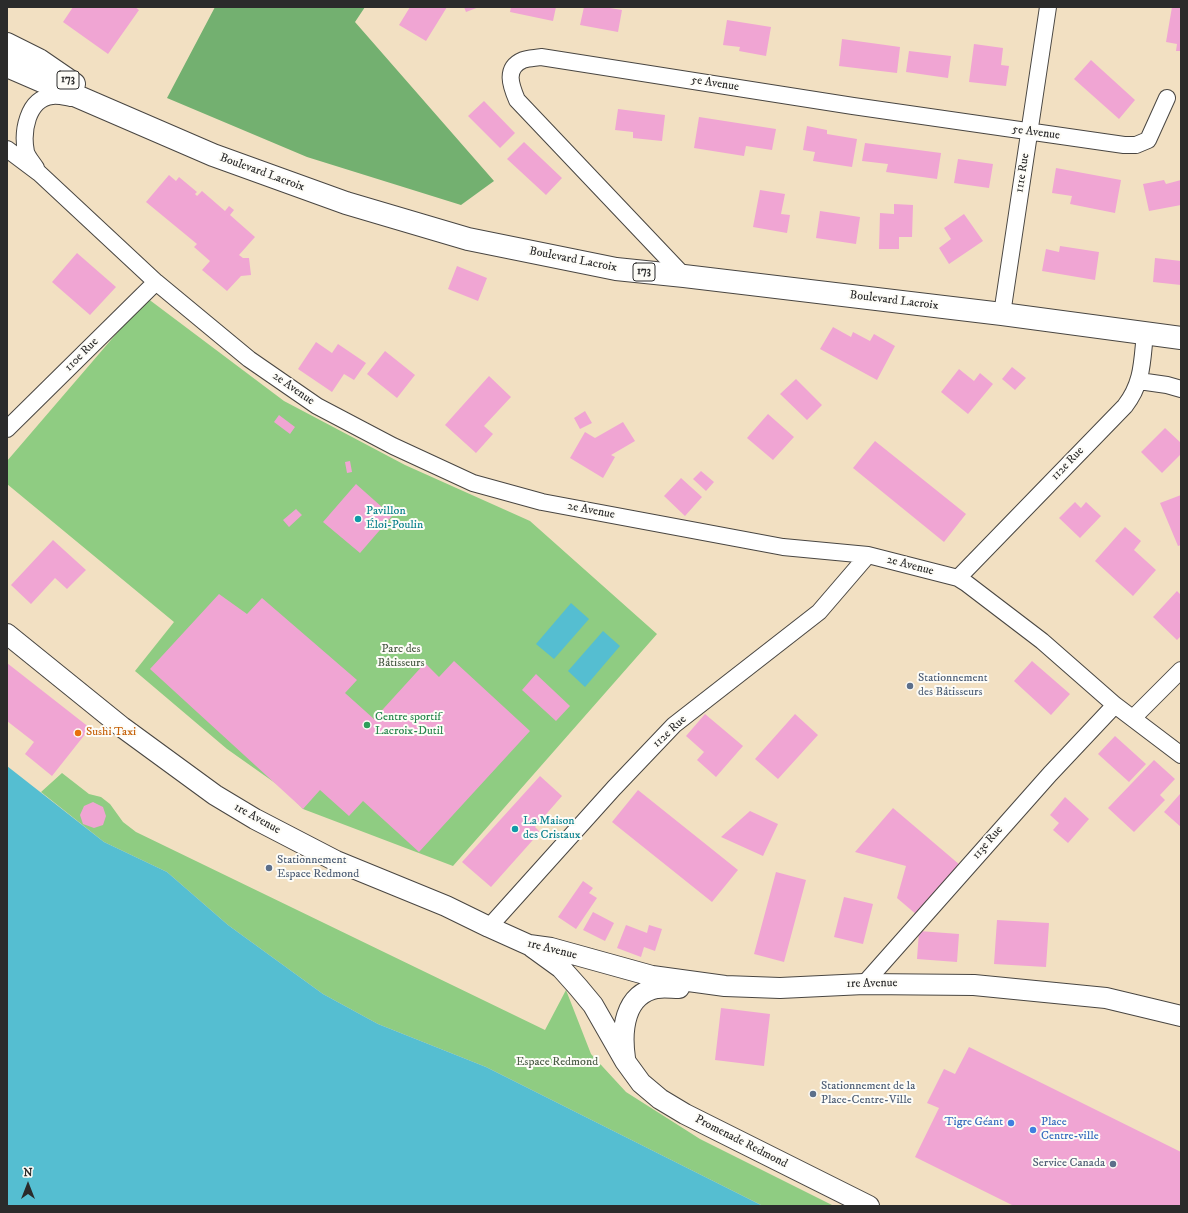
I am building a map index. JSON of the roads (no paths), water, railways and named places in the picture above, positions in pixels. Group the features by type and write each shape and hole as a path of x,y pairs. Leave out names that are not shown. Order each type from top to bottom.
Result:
{"main road":[{"name":"Boulevard Lacroix","path":"7,44 39,60 127,119"},
{"name":"Boulevard Lacroix","path":"7,66 213,155 346,203 468,238 616,269 1002,314 1181,338"}],"street":[{"name":"111e Rue","path":"1002,314 1048,7"},
{"name":"5e Avenue","path":"684,276 518,100 512,87 510,75 513,66 523,59 541,57 853,106 1124,145 1136,145 1148,140 1167,98"},
{"name":"2e Avenue","path":"39,173 27,154 25,144 25,132 32,110 42,99 52,96 84,99"},
{"name":"2e Avenue","path":"7,149 39,173 156,282 249,359 317,406 393,446 473,483 542,502 783,547 868,555 958,578 1042,641 1115,705 1181,755"},
{"name":"110e Rue","path":"7,429 156,282"},
{"name":"112e Rue","path":"958,578 1134,395 1142,369 1145,333"},
{"path":"1139,381 1168,385 1181,389"},
{"name":"112e Rue","path":"489,928 614,788 674,725 819,612 868,555"},
{"name":"1re Avenue","path":"7,634 122,727 215,795 255,819 336,860 446,906 489,928 529,945 551,948 652,976 725,986 780,988 864,984 974,985 1106,998 1181,1016"},
{"path":"1133,718 1181,670"},
{"name":"113e Rue","path":"864,984 1050,774 1115,705"},
{"name":"Promenade Redmond","path":"529,945 561,968 578,987 593,1005 625,1061 641,1083 660,1099 685,1114 869,1206"},
{"path":"625,1061 623,1043 625,1022 632,1004 642,994 657,988 725,986"}],"water":[{"path":"571,603 589,619 554,659 536,644"},
{"path":"603,631 620,646 585,687 568,671"},
{"path":"7,766 104,842 167,872 228,925 323,994 378,1024 486,1067 763,1206 7,1206"}],"place":[{"name":"Pavillon Éloi-Poulin","path":"358,519"},
{"name":"Stationnement des Bâtisseurs","path":"910,686"},
{"name":"Centre sportif Lacroix-Dutil","path":"367,725"},
{"name":"Sushi Taxi","path":"78,733"},
{"name":"La Maison des Cristaux","path":"515,829"},
{"name":"Stationnement Espace Redmond","path":"269,868"},
{"name":"Stationnement de la Place-Centre-Ville","path":"813,1094"},
{"name":"Tigre Géant","path":"1011,1123"},
{"name":"Place Centre-ville","path":"1033,1130"},
{"name":"Service Canada","path":"1113,1164"}],"park label":[{"name":"Parc des Bâtisseurs","path":"401,657"},
{"name":"Espace Redmond","path":"557,1063"}]}
